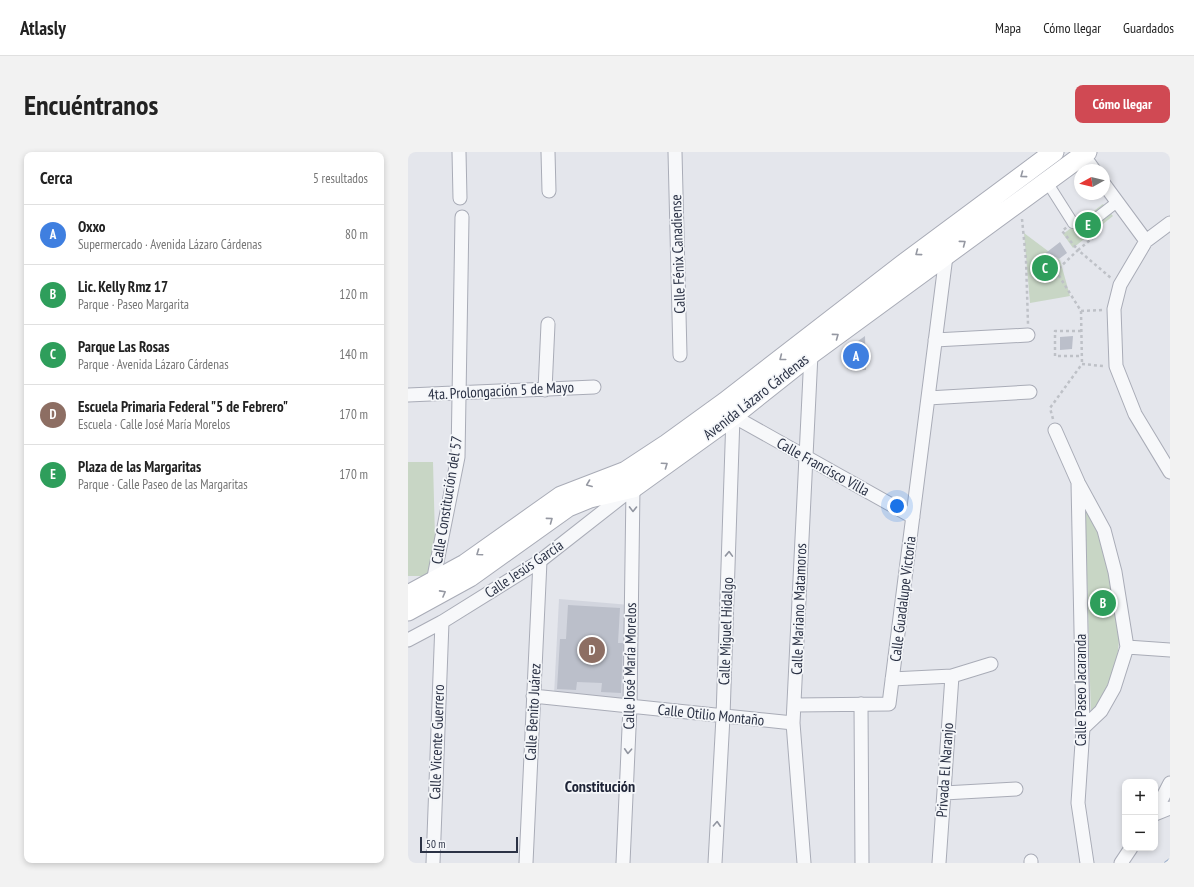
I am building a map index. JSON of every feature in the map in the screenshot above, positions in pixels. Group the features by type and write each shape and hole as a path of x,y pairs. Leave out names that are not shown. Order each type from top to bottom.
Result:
{"main road":[{"name":"Avenida Lázaro Cárdenas","path":"729,409 902,265 1054,152"},
{"name":"Avenida Lázaro Cárdenas","path":"408,611 470,577 568,507 629,479 811,354 1020,201 1086,157"},
{"name":"Avenida Lázaro Cárdenas","path":"408,595 465,564 561,496 629,479"}],"street":[{"path":"459,152 460,198"},
{"path":"548,152 549,191"},
{"name":"Calle Fénix Canadiense","path":"675,152 680,355"},
{"path":"1047,182 1073,223"},
{"path":"1110,192 1146,241"},
{"path":"1085,226 1117,202"},
{"name":"Calle Constitución del 57","path":"433,582 458,457 462,217"},
{"path":"1170,223 1146,241 1120,285 1114,309 1116,366 1135,414 1170,472"},
{"name":"Calle Guadalupe Victoria","path":"861,704 889,704 946,256"},
{"path":"546,390 548,324"},
{"path":"935,340 1028,335"},
{"name":"Calle Mariano Matamoros","path":"804,863 793,723 811,354"},
{"name":"4ta. Prolongación 5 de Mayo","path":"408,395 594,387"},
{"path":"928,398 1030,392"},
{"name":"Calle Francisco Villa","path":"729,409 805,457 913,517"},
{"name":"Calle Miguel Hidalgo","path":"715,863 723,717 729,409"},
{"name":"Calle Paseo Jacaranda","path":"1055,430 1078,482 1083,728 1078,803 1087,863"},
{"name":"Calle Jesús García","path":"408,640 442,622 540,561 629,479"},
{"name":"Calle José María Morelos","path":"622,863 630,706 629,479"},
{"path":"1078,482 1104,530 1115,572 1126,647 1114,688 1101,711 1083,728"},
{"name":"Calle Benito Juárez","path":"526,863 540,561"},
{"name":"Calle Vicente Guerrero","path":"433,863 442,622"},
{"path":"1126,647 1170,650"},
{"path":"892,679 952,676 991,664"},
{"name":"Privada El Naranjo","path":"939,863 952,676"},
{"name":"Calle Otilio Montaño","path":"533,696 723,717 793,723"},
{"path":"794,705 861,704 862,863"},
{"path":"1158,807 1170,783"},
{"path":"944,793 1016,789"},
{"path":"1158,812 1170,808"},
{"path":"1121,863 1129,851"}],"path":[{"path":"1020,201 1026,260 1028,335"},
{"path":"1055,430 1050,408 1082,364 1081,310 1056,272 1078,250 1120,285"},
{"path":"1081,310 1114,309"},
{"path":"1081,331 1055,332 1055,350 1056,356 1082,356"},
{"path":"1082,364 1116,366"}],"shaded area":[{"path":"559,599 630,605 626,700 554,695"}],"green space":[{"path":"1103,204 1113,216 1073,248 1063,234"},
{"path":"1024,233 1060,260 1070,296 1030,303"},
{"path":"408,462 433,462 436,576 408,576"},
{"path":"1085,505 1100,538 1112,576 1116,596 1119,634 1118,651 1114,668 1108,685 1091,716"}],"building":[{"path":"1060,242 1067,253 1059,259 1056,257 1038,259"},
{"path":"865,336 866,370 847,369 847,349"},
{"path":"1073,336 1072,349 1060,350 1060,337"},
{"path":"568,605 620,608 618,643 623,643 621,693 601,692 602,683 577,682 576,690 557,689 560,639 566,639"}],"waterway":[{"path":"1166,863 1170,860"}],"place":[{"name":"Plaza de las Margaritas","path":"1088,225"},
{"name":"Parque Las Rosas","path":"1045,268"},
{"name":"Oxxo","path":"856,356"},
{"name":"Lic. Kelly Rmz 17","path":"1103,603"},
{"name":"Escuela Primaria Federal \"5 de Febrero\"","path":"592,650"}],"district":[{"name":"Constitución","path":"600,786"}]}
